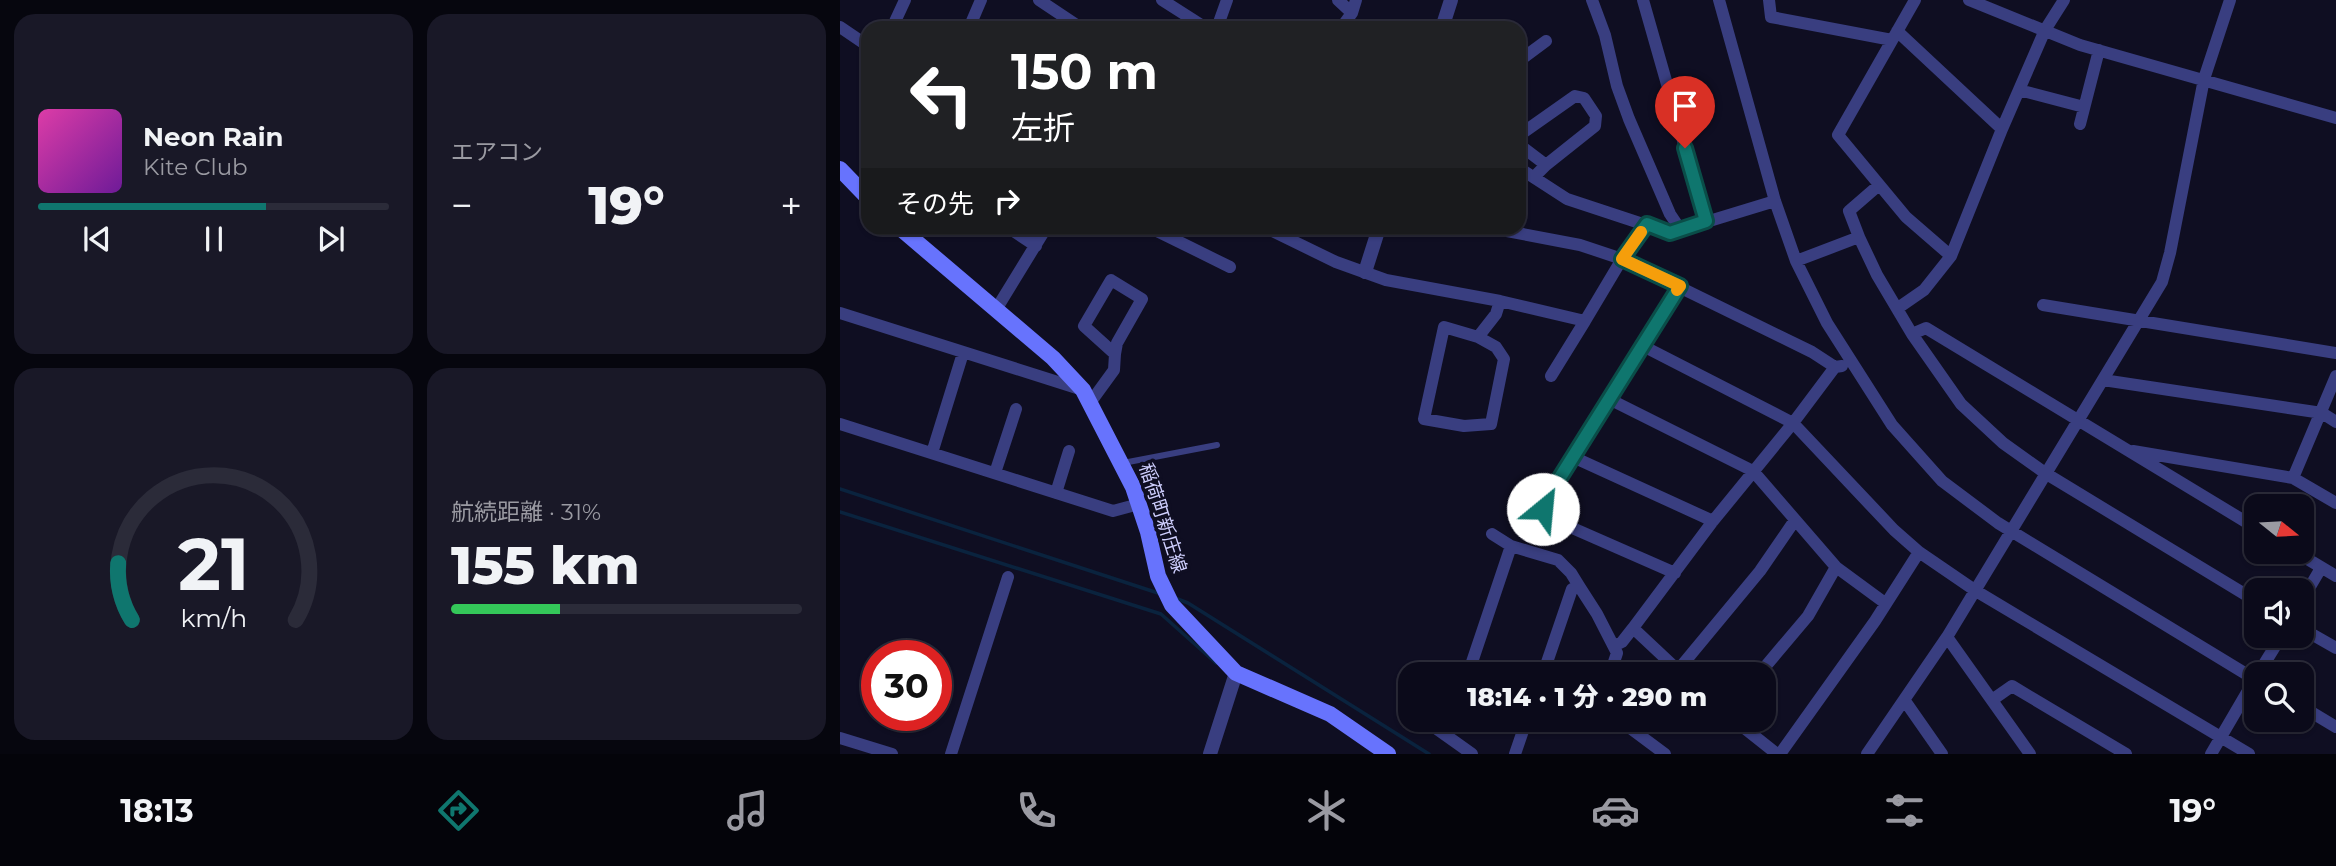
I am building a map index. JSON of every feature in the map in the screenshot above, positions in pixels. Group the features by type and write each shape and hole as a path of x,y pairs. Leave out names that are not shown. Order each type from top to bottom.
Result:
{"main road":[{"path":"840,169 861,191"},
{"name":"稲荷町新庄線","path":"908,235 1054,358 1086,396 1123,463 1139,504 1158,576 1172,605 1236,673 1330,713 1388,754"}],"street":[{"path":"895,21 905,0"},
{"path":"972,21 981,0"},
{"path":"1039,0 1070,21"},
{"path":"1162,0 1195,21"},
{"path":"1220,21 1227,0"},
{"path":"1338,0 1354,6"},
{"path":"1444,21 1451,0"},
{"path":"1592,0 1605,35 1616,86 1670,214 1680,229"},
{"path":"1643,0 1706,221"},
{"path":"1719,0 1774,201 1796,261 1827,323 1892,425 1942,481 2010,531 2244,670"},
{"path":"1769,0 1771,17 1895,36 2002,129"},
{"path":"1915,0 1838,135 1906,218 1951,256"},
{"path":"1969,0 2099,50 2336,118"},
{"path":"1898,307 1924,290 1951,256 2045,30 2064,0"},
{"path":"1867,754 1947,638 2161,282 2170,253 2204,79 2230,0"},
{"path":"840,27 861,41"},
{"path":"1526,56 1546,41"},
{"path":"2080,124 2099,50"},
{"path":"2019,90 2084,107"},
{"path":"1526,130 1575,96 1584,98 1596,116 1595,126 1534,177"},
{"path":"1526,150 1546,165"},
{"path":"1526,172 1567,199 1670,233 1774,201"},
{"path":"1880,186 1849,211 1858,237 1912,334 1961,404 2003,443 2045,473 2244,594"},
{"path":"1551,376 1622,259 1647,224"},
{"path":"1020,235 1036,246"},
{"path":"997,308 1042,235"},
{"path":"1165,235 1230,267"},
{"path":"1280,235 1336,262 1386,280 1500,301 1585,321"},
{"path":"1365,272 1377,235"},
{"path":"1526,235 1580,245 1622,259 1812,352 1835,367 1853,366"},
{"path":"1796,261 1858,237"},
{"path":"840,313 1086,396 1114,370 1117,343 1142,299 1111,279 1084,326 1115,354"},
{"path":"1675,573 1545,516 1543,509 1546,500 1680,286"},
{"path":"1478,337 1496,314 1500,301"},
{"path":"2043,305 2336,353"},
{"path":"1444,327 1478,337 1496,347 1504,359 1491,424 1464,426 1424,419 1444,327"},
{"path":"1912,334 1926,328 2244,521"},
{"path":"1643,346 1793,423 1894,530 1919,552 1976,591 2249,754"},
{"path":"932,453 963,353"},
{"path":"1614,646 1622,642 1713,521 1835,367"},
{"path":"2293,478 2336,376"},
{"path":"2103,380 2322,413 2336,422"},
{"path":"1609,399 1753,471 1836,567 1885,603"},
{"path":"995,474 1016,409"},
{"path":"840,424 1113,511 1139,504"},
{"path":"2126,450 2293,478 2336,503"},
{"path":"1056,493 1069,452"},
{"path":"1573,457 1713,521"},
{"path":"1688,662 1760,571 1795,520"},
{"path":"1492,534 1511,546 1558,560 1571,573 1614,646 1617,653 1614,662"},
{"path":"1472,662 1511,546"},
{"path":"1750,732 1778,754 1875,621 1919,552"},
{"path":"2314,564 2336,576"},
{"path":"1769,662 1808,616 1836,567"},
{"path":"2314,580 2321,568"},
{"path":"951,754 1008,577"},
{"path":"1547,662 1573,589 1579,586"},
{"path":"1633,628 1669,662"},
{"path":"2314,635 2336,648"},
{"path":"1947,638 2030,754"},
{"path":"1210,754 1236,673"},
{"path":"1992,700 2012,686 2126,754"},
{"path":"2211,754 2244,698"},
{"path":"1905,701 1942,754"},
{"path":"2314,714 2336,727"},
{"path":"1442,732 1472,754"},
{"path":"1515,754 1523,732"},
{"path":"1633,732 1649,749 1665,754"},
{"path":"840,738 892,754"}],"lane":[{"path":"1123,463 1217,445"}],"waterway":[{"path":"840,489 1161,594"},
{"path":"840,512 1161,614 1216,663"},
{"path":"1175,598 1188,603 1429,754"}],"slow traffic":[{"path":"1641,232 1622,259 1680,286 1677,290"}],"route":[{"path":"1543,509 1546,500 1680,286 1622,259 1647,224 1670,233 1706,221 1685,148"}]}
